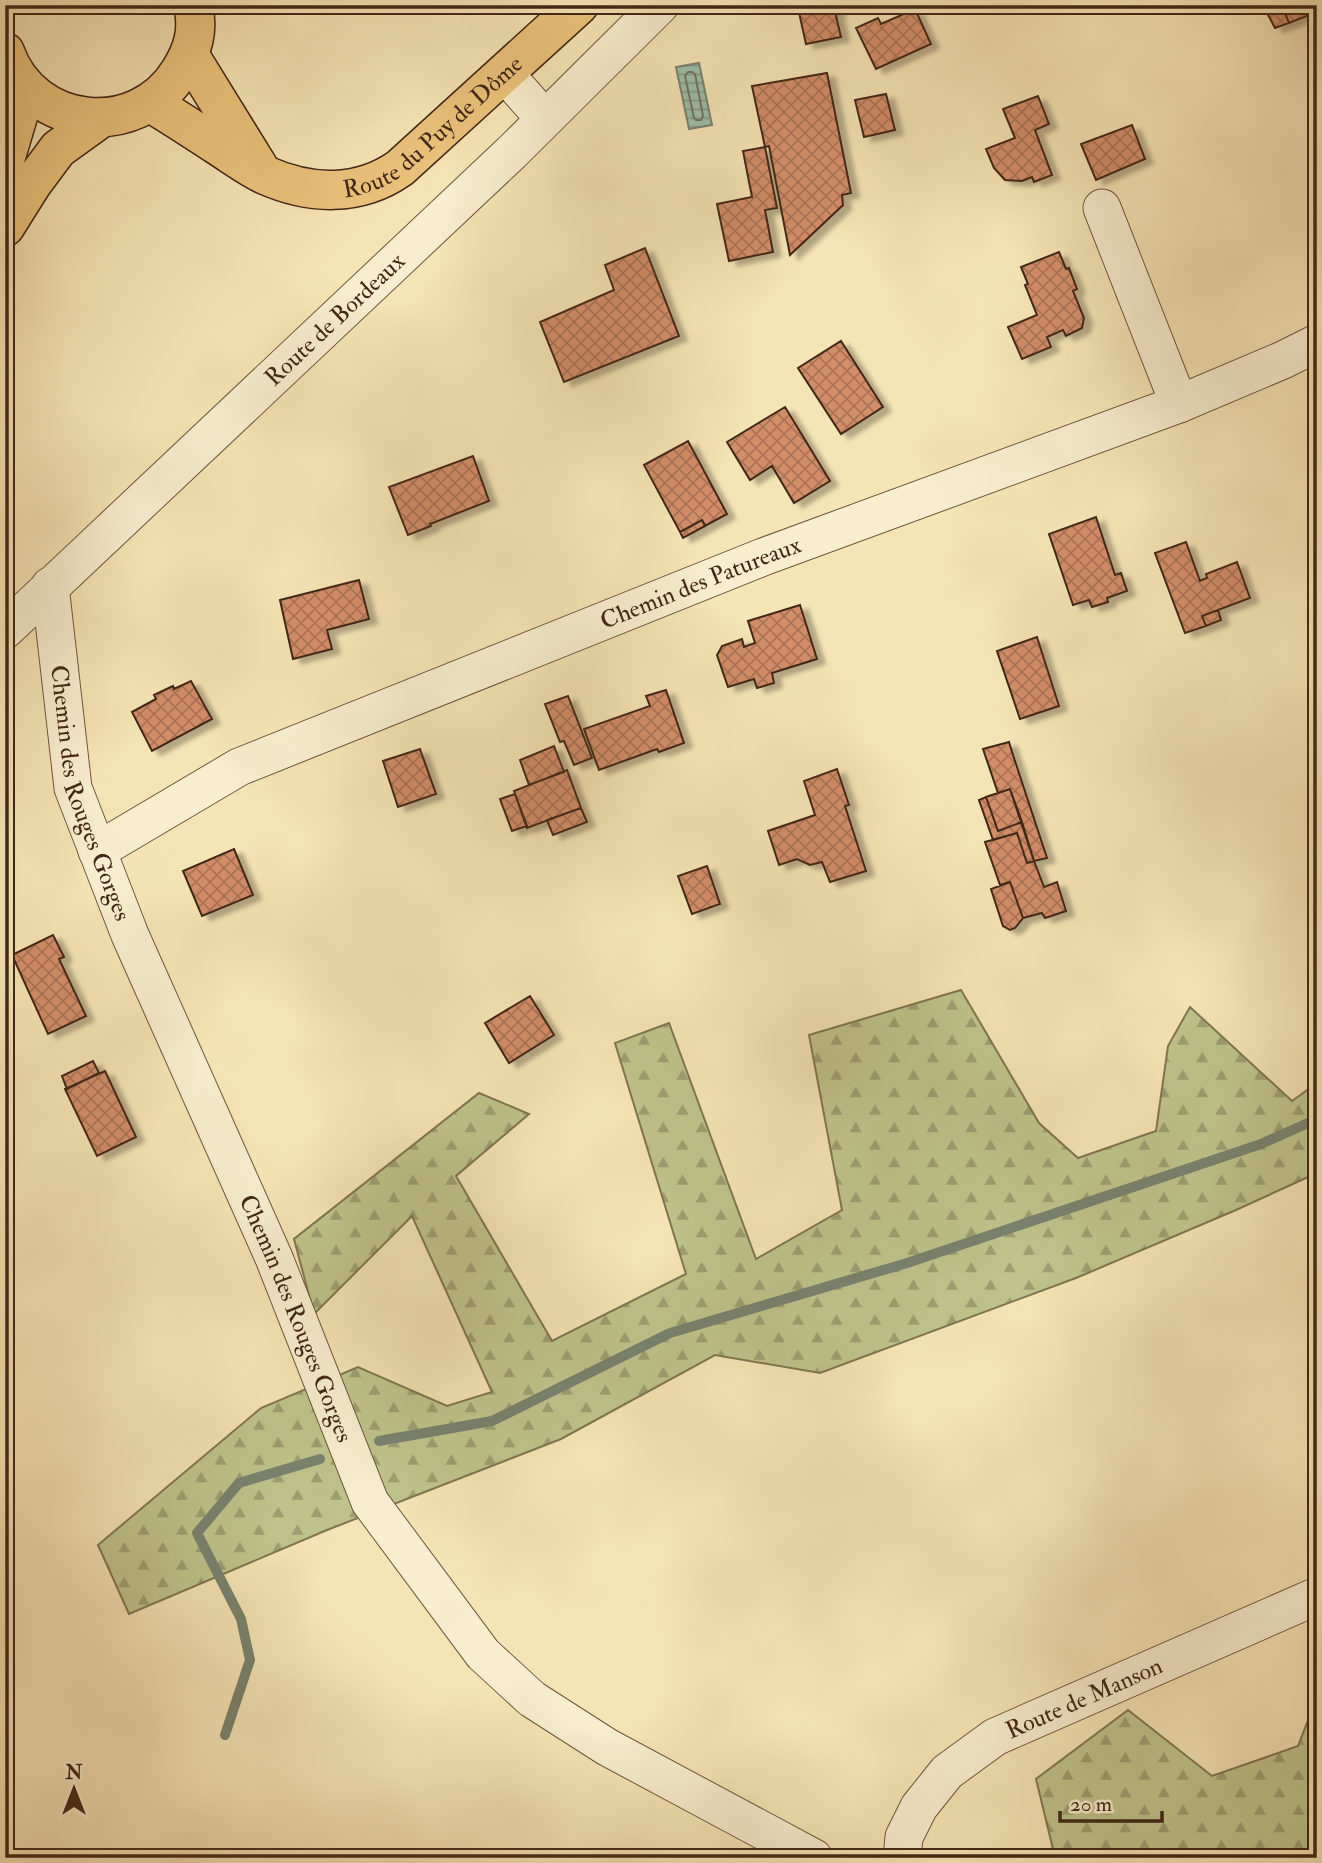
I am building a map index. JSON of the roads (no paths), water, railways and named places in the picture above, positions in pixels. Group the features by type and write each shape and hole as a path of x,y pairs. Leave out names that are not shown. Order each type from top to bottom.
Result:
{"main road":[{"name":"Route du Puy de Dôme","path":"151,103 263,174 309,189 348,189 383,180 400,168 579,5"},
{"path":"8,60 35,97 66,113 101,118 127,114 151,103 171,86 190,56 198,10"},
{"path":"190,56 263,174"},
{"path":"5,160 19,113 8,60"},
{"path":"5,227 58,149 101,118"}],"street":[{"name":"Route de Bordeaux","path":"5,630 512,152 660,5"},
{"path":"505,74 544,118"},
{"path":"1102,208 1179,404"},
{"name":"Chemin des Patureaux","path":"97,851 239,767 763,557 1179,404 1317,343"},
{"name":"Chemin des Rouges Gorges","path":"50,586 73,788 130,935 274,1258 370,1502 482,1654 532,1699 607,1747 814,1858"},
{"name":"Route de Manson","path":"902,1858 904,1837 919,1807 947,1772 995,1737 1317,1596"}],"water":[{"path":"699,63 712,125 689,129 676,67"}],"waterway":[{"path":"379,1441 492,1421 670,1333 907,1263 1261,1144 1317,1119"},
{"path":"225,1735 250,1660 241,1619 197,1533 239,1483 320,1459"}]}
